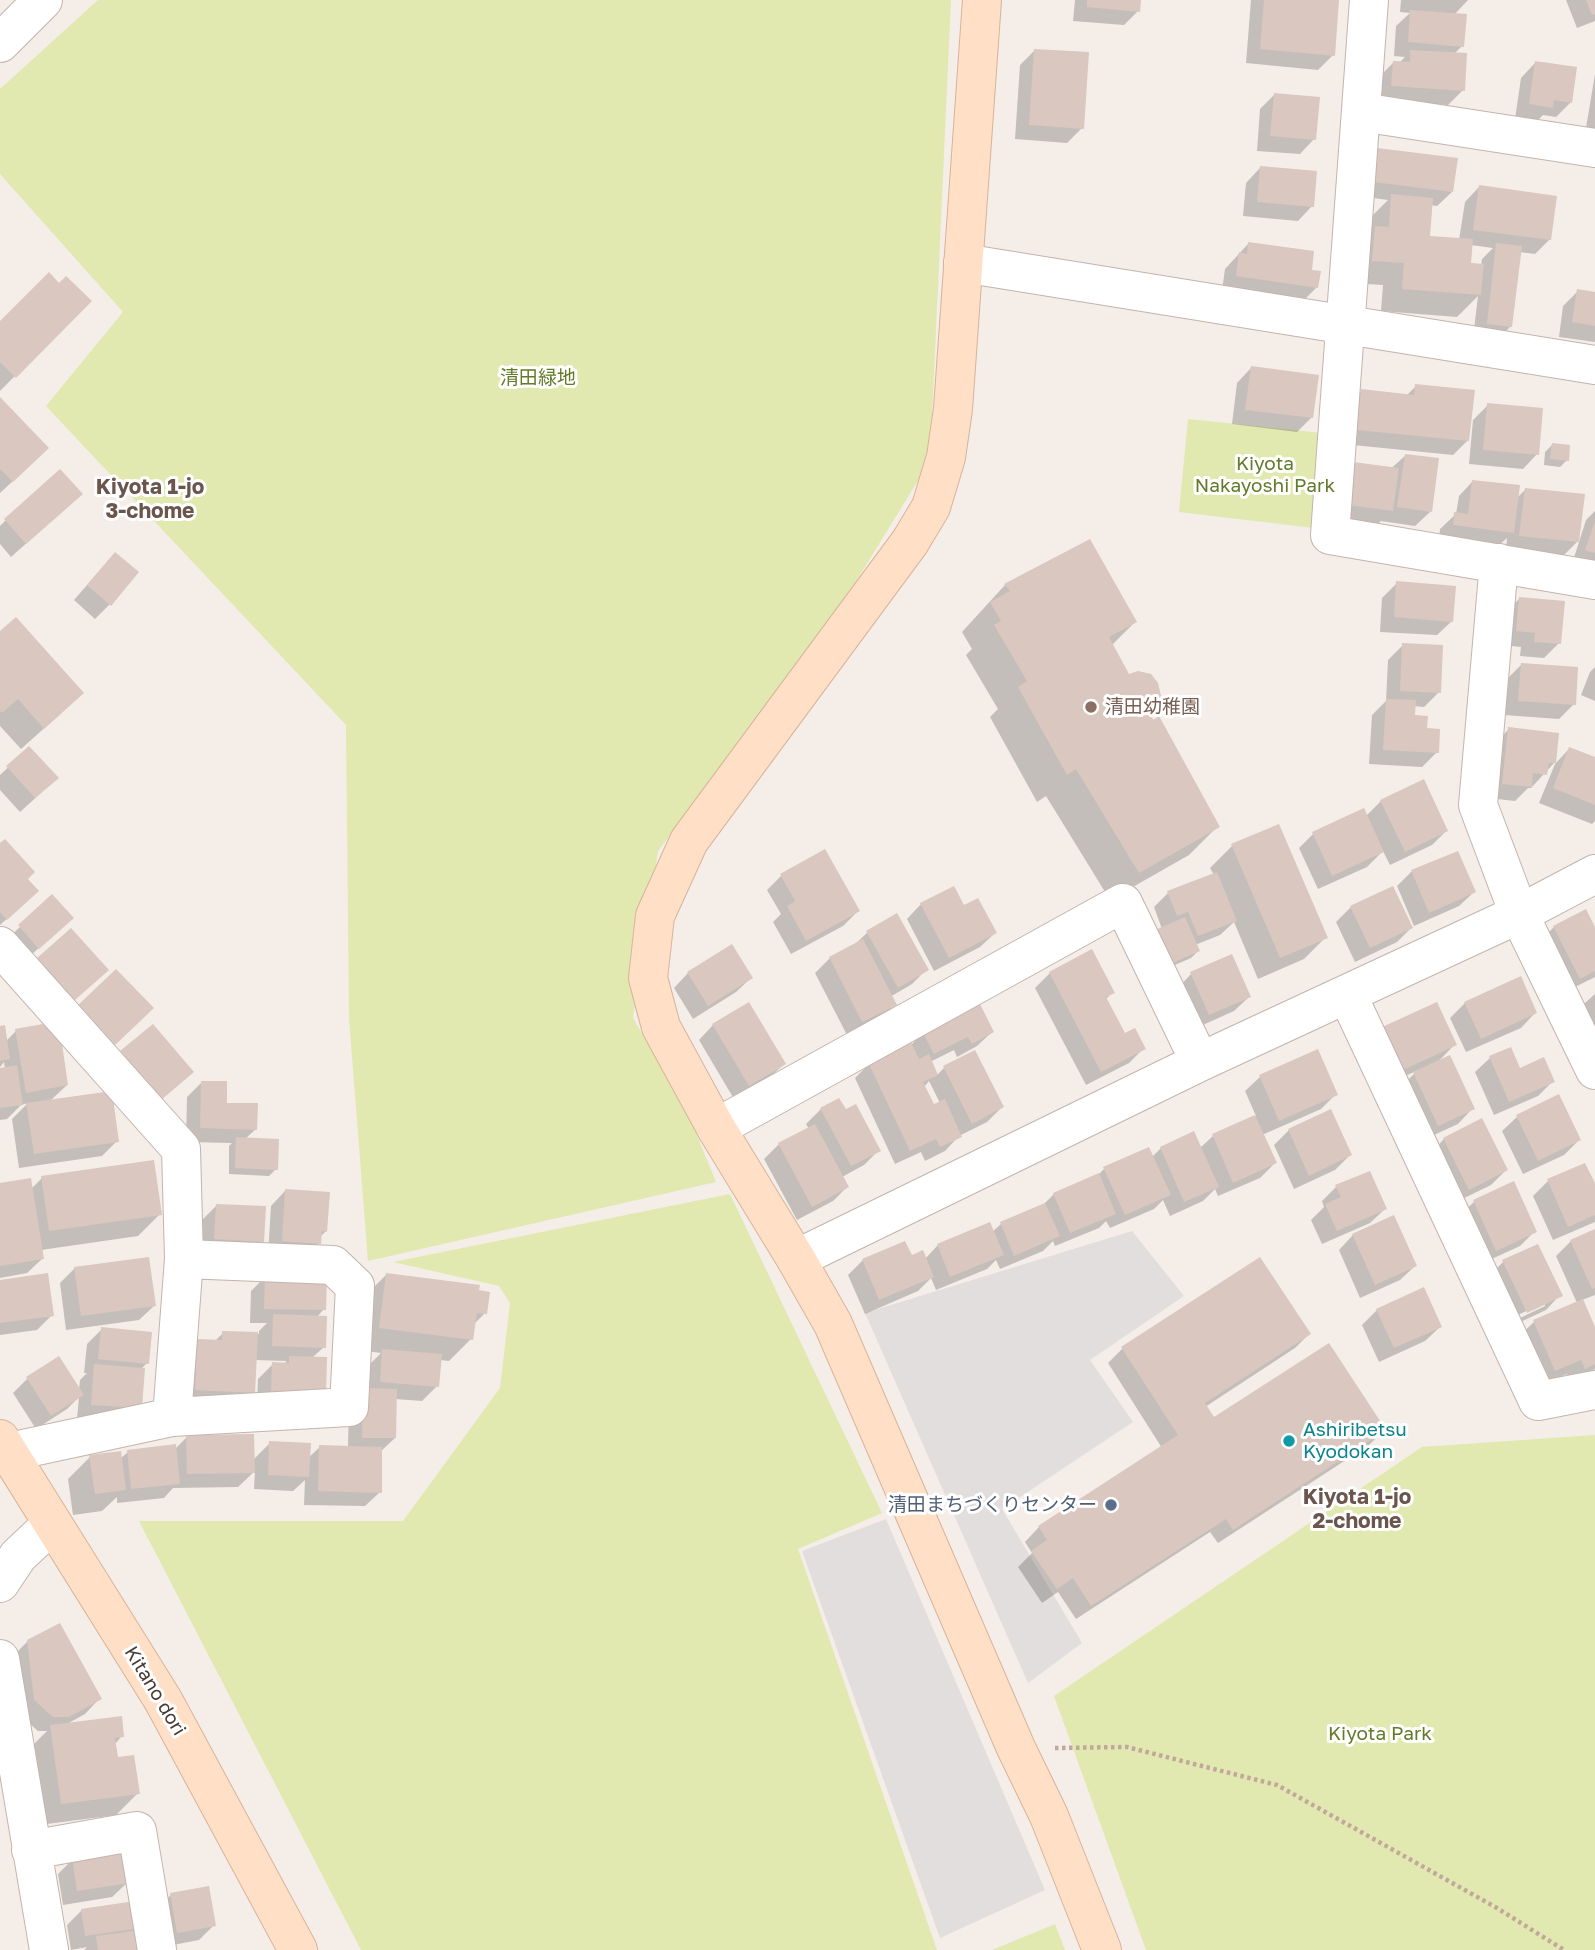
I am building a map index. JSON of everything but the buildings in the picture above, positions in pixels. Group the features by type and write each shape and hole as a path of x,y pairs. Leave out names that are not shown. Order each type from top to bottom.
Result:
{"street":[{"path":"0,43 43,0"},
{"path":"982,0 953,409 946,457 931,507 911,542 689,841 655,916 648,978 662,1027 716,1128 796,1259 832,1324 1016,1748 1049,1816 1102,1950"},
{"path":"1369,0 1330,535 1595,580"},
{"path":"1361,112 1595,148"},
{"path":"963,263 1595,365"},
{"path":"1499,563 1478,805 1519,914 1595,1070"},
{"path":"796,1259 1200,1062 1519,914 1595,874"},
{"path":"716,1128 1123,903 1200,1062"},
{"path":"0,946 181,1149 184,1259 172,1417"},
{"path":"1347,994 1538,1401 1595,1390"},
{"path":"4,1446 172,1417 349,1407 355,1286 333,1265 184,1259"},
{"name":"Kitano dori","path":"4,1446 163,1700 298,1950"},
{"path":"0,1583 18,1556 52,1524"},
{"path":"0,1659 49,1950"},
{"path":"31,1850 137,1831 157,1950"}],"path":[{"path":"1016,1748 1127,1747 1277,1785 1497,1908 1564,1950"}],"green space":[{"name":"清田緑地","path":"98,0 951,0 930,461 820,640 658,851 633,1018 687,1111 716,1182 368,1261 349,1018 346,725 46,406 123,312 0,174 0,89"},
{"name":"Kiyota Nakayoshi Park","path":"1188,419 1322,433 1314,528 1179,512"},
{"path":"730,1194 882,1513 798,1549 937,1950 361,1950 139,1521 403,1521 500,1388 510,1303 499,1286 393,1262"},
{"name":"Kiyota Park","path":"1595,1435 1595,1950 1146,1950 1054,1696 1422,1447"},
{"path":"1055,1924 1065,1950 992,1950"}],"shaded area":[{"path":"1132,1231 1184,1296 1090,1360 1133,1422 1002,1509 1082,1643 1028,1683 865,1313"},
{"path":"886,1519 1045,1890 940,1938 802,1551"}],"place":[{"name":"清田幼稚園","path":"1091,707"},
{"name":"Ashiribetsu Kyodokan","path":"1289,1441"},
{"name":"清田まちづくりセンター","path":"1111,1505"}],"district":[{"name":"Kiyota 1-jo 3-chome","path":"150,499"},
{"name":"Kiyota 1-jo 2-chome","path":"1357,1509"}]}
